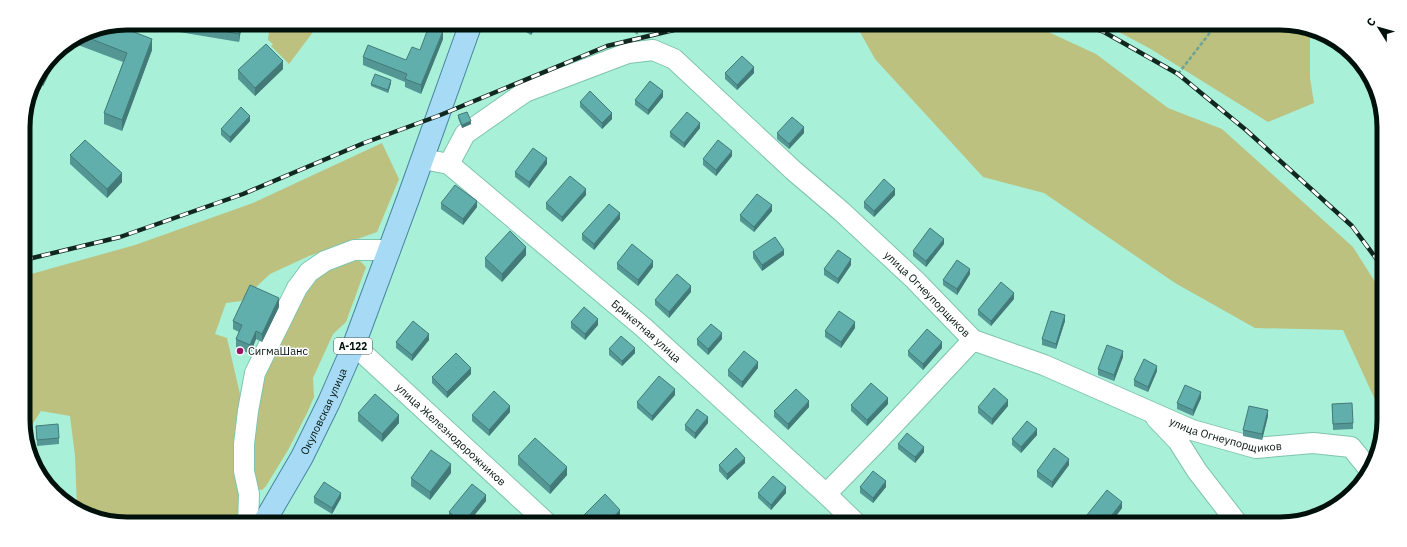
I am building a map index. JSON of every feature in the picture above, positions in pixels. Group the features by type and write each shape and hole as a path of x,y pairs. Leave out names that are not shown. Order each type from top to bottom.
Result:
{"main road":[{"name":"А-122","path":"423,159 463,33"},
{"name":"Окуловская улица","path":"267,517 302,457 329,402 354,345 423,159"}],"street":[{"name":"улица Огнеупорщиков","path":"449,164 464,134 525,92 628,53 653,50 674,59 794,171 841,211 915,280 973,340 1044,365 1192,430 1256,448 1313,443 1351,447 1366,465"},
{"name":"Брикетная улица","path":"423,159 449,164 643,327 850,517"},
{"path":"248,517 249,494 244,471 244,444 255,373 297,288 309,272 325,261 354,250 390,250"},
{"path":"826,494 973,340"},
{"name":"улица Железнодорожников","path":"354,345 540,517"},
{"path":"1151,412 1178,441 1197,471 1233,517"}],"path":[{"path":"1178,74 1213,30"}],"green space":[{"path":"269,30 314,30 289,64 271,46 273,44 268,40"},
{"path":"859,30 1044,30 1096,54 1168,108 1222,129 1353,247 1377,285 1377,404 1343,330 1255,328 1175,283 1044,193 983,177 875,59"},
{"path":"1115,30 1286,30 1310,35 1310,78 1314,103 1268,122 1149,48"},
{"path":"382,143 399,179 377,232 309,256 270,274 241,301 226,303 215,334 227,338 240,394 237,465 241,517 115,516 96,512 77,503 75,456 70,416 41,411 31,427 30,274 135,245 253,203"},
{"path":"351,259 359,260 366,267 346,322 333,334 313,378 314,397 288,450 266,486 262,490 256,489 252,486 252,439 257,392 306,281"}],"building":[{"path":"129,30 152,39 122,120 104,113 127,53 88,38 102,33"},
{"path":"217,30 240,30 239,34"},
{"path":"428,30 443,31 421,85 405,79 407,74 363,57 368,45 406,60 412,47 420,50"},
{"path":"266,44 283,61 255,88 238,70"},
{"path":"742,56 754,67 737,85 725,73"},
{"path":"375,74 391,80 388,90 371,84"},
{"path":"650,81 663,91 648,110 635,100"},
{"path":"590,91 612,113 602,123 580,102"},
{"path":"241,107 250,116 230,137 221,129"},
{"path":"467,112 471,121 462,125 458,115"},
{"path":"687,112 700,123 684,143 670,132"},
{"path":"792,117 804,127 789,144 777,133"},
{"path":"85,140 122,173 107,189 70,155"},
{"path":"718,140 732,151 716,170 703,159"},
{"path":"533,148 547,158 529,182 515,172"},
{"path":"570,176 586,189 562,217 546,203"},
{"path":"884,179 895,189 874,211 864,202"},
{"path":"455,185 477,201 463,219 441,203"},
{"path":"757,194 772,205 754,227 740,215"},
{"path":"609,204 620,213 594,244 582,234"},
{"path":"930,228 944,239 926,261 913,251"},
{"path":"510,231 526,247 502,274 485,258"},
{"path":"775,237 784,250 762,265 753,252"},
{"path":"632,244 653,261 638,280 617,263"},
{"path":"838,250 851,259 838,279 824,269"},
{"path":"957,260 970,269 957,289 943,280"},
{"path":"677,274 691,286 669,312 655,300"},
{"path":"1001,282 1014,293 991,321 978,310"},
{"path":"250,285 279,298 262,334 256,331 250,345 236,339 242,325 233,321"},
{"path":"584,307 598,319 585,334 571,322"},
{"path":"839,311 855,322 841,342 825,331"},
{"path":"1051,311 1065,315 1056,344 1042,339"},
{"path":"413,321 429,334 412,355 396,342"},
{"path":"711,324 722,333 708,349 697,339"},
{"path":"927,329 942,342 923,364 908,351"},
{"path":"621,336 635,348 622,361 609,349"},
{"path":"1107,345 1123,351 1114,375 1098,369"},
{"path":"744,351 758,362 742,382 728,370"},
{"path":"456,353 471,368 447,392 432,377"},
{"path":"1144,359 1157,366 1148,387 1134,380"},
{"path":"659,376 675,389 652,416 637,402"},
{"path":"871,383 888,398 867,420 851,405"},
{"path":"1185,385 1201,392 1193,410 1177,403"},
{"path":"994,388 1008,400 992,419 978,407"},
{"path":"796,389 809,401 788,424 774,411"},
{"path":"494,391 510,406 489,430 472,415"},
{"path":"375,394 399,415 382,434 358,413"},
{"path":"1352,403 1353,423 1333,424 1332,404"},
{"path":"1249,406 1268,410 1262,434 1243,430"},
{"path":"697,409 708,417 695,433 685,425"},
{"path":"1027,421 1037,429 1021,447 1012,439"},
{"path":"58,424 59,438 37,440 36,426"},
{"path":"907,433 924,447 915,457 898,444"},
{"path":"535,438 567,467 550,486 518,456"},
{"path":"736,448 745,458 727,474 719,465"},
{"path":"1054,448 1069,459 1052,482 1037,471"},
{"path":"431,450 451,464 430,492 411,478"},
{"path":"873,471 886,481 873,498 860,487"},
{"path":"773,476 786,487 771,505 758,493"},
{"path":"324,482 341,493 332,508 314,497"},
{"path":"472,484 486,495 468,517 455,517 449,512"},
{"path":"1107,490 1122,502 1110,517 1089,517 1087,515"},
{"path":"605,494 620,510 614,517 582,517"}],"railway":[{"path":"30,259 120,237 243,194 364,143 438,116 607,46 674,30"},
{"path":"1099,30 1178,74 1246,130 1352,226 1377,260"}],"place":[{"name":"СигмаШанс","path":"240,351"}]}
